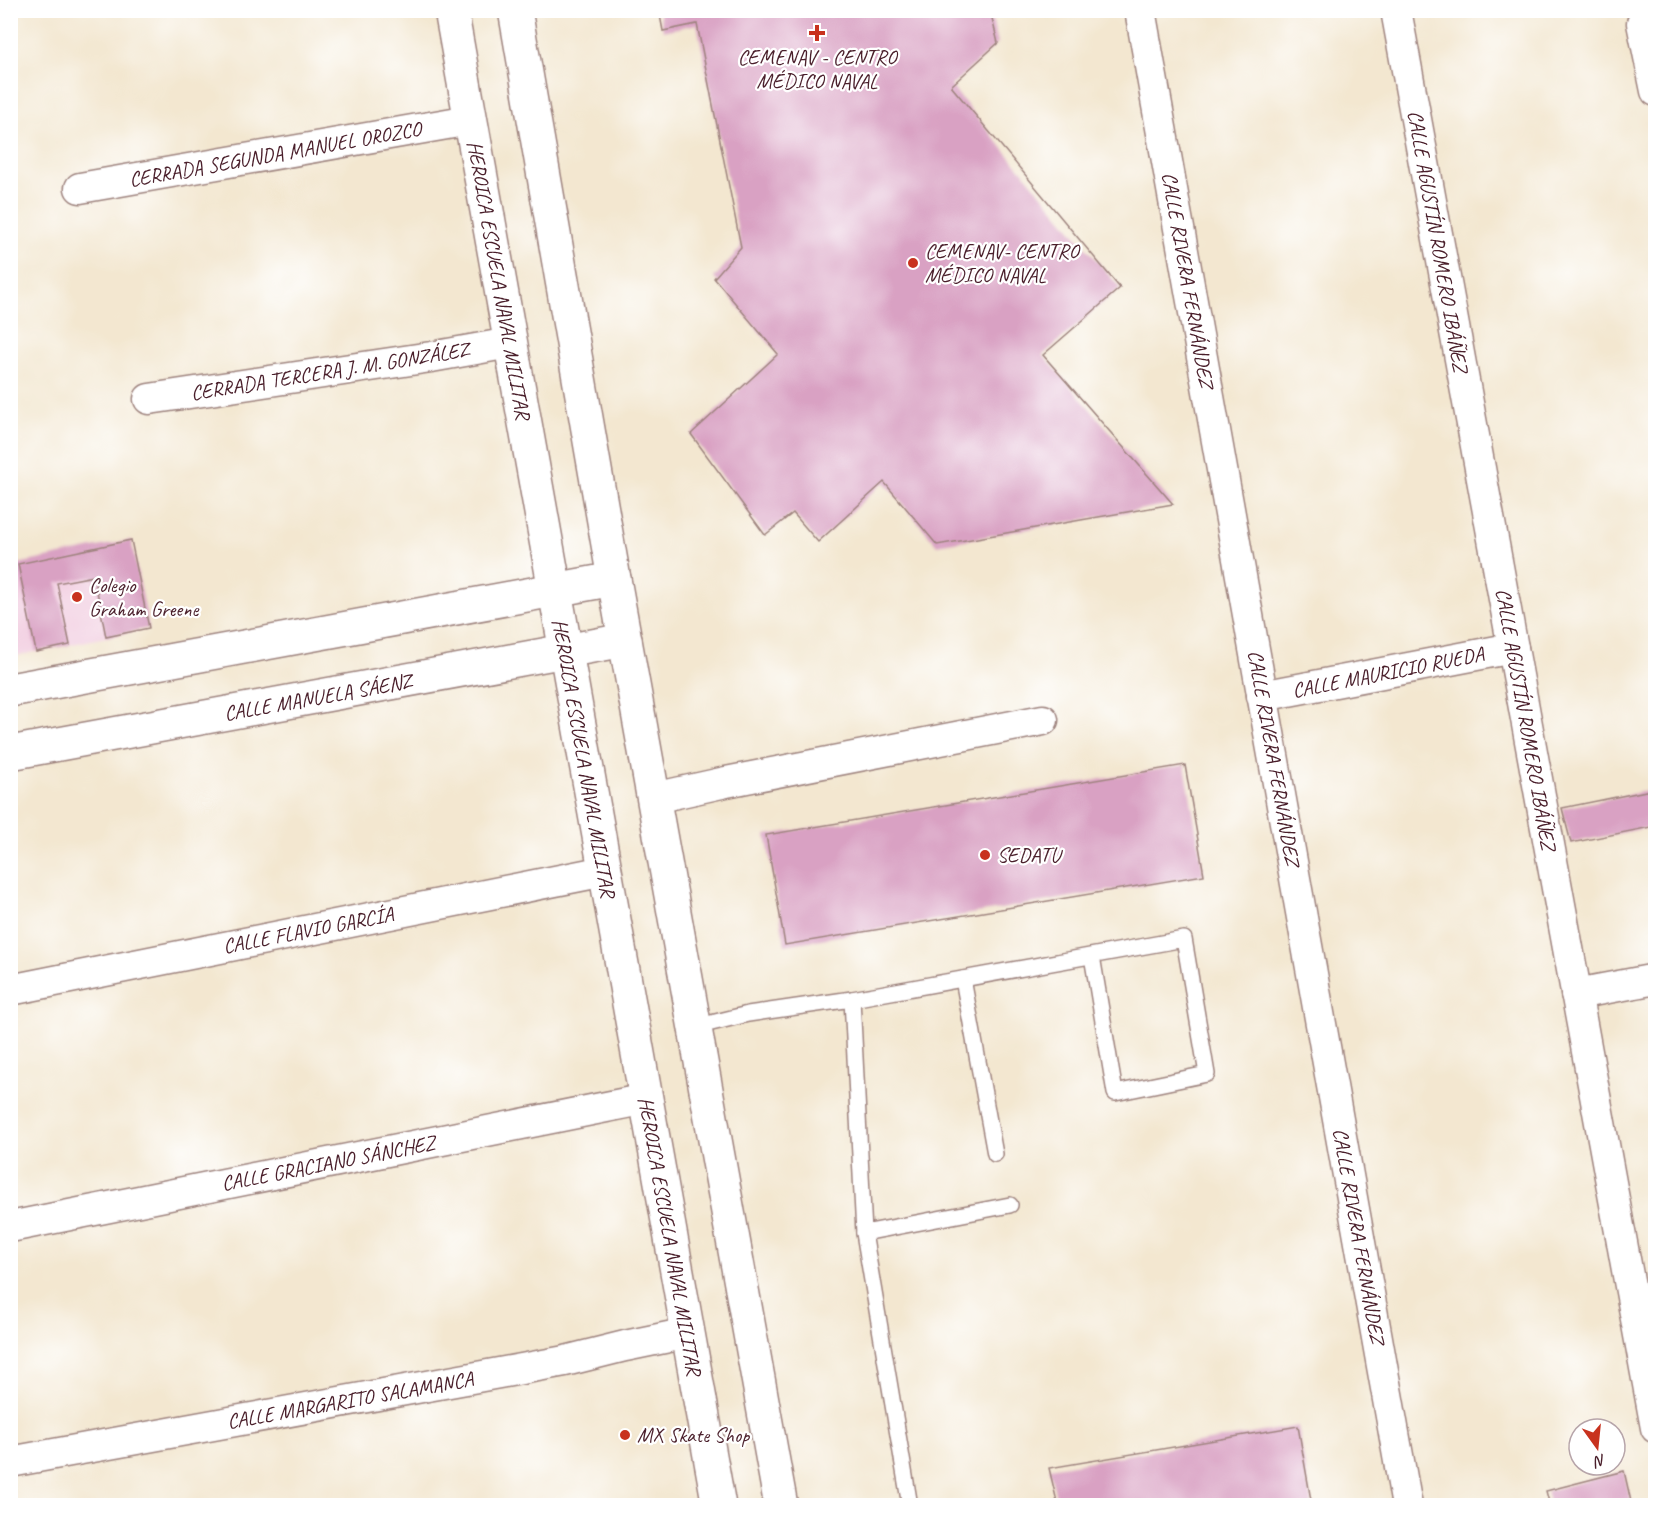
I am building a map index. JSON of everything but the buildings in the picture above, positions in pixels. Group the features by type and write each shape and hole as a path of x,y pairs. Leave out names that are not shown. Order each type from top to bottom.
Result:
{"main road":[{"name":"HEROICA ESCUELA NAVAL MILITAR","path":"450,10 719,1506"},
{"path":"515,10 614,579 781,1506"},
{"path":"10,690 614,579"},
{"name":"CALLE MANUELA SÁENZ","path":"10,753 625,640"}],"street":[{"name":"CALLE RIVERA FERNÁNDEZ","path":"1140,10 1407,1506"},
{"name":"CALLE AGUSTÍN ROMERO IBÁÑEZ","path":"1396,10 1656,1428"},
{"path":"1647,10 1642,23 1656,91"},
{"name":"CERRADA SEGUNDA MANUEL OROZCO","path":"80,188 470,120"},
{"name":"CERRADA TERCERA J. M. GONZÁLEZ","path":"149,399 510,343"},
{"name":"CALLE MAURICIO RUEDA","path":"1262,696 1513,648"},
{"path":"654,798 1043,720"},
{"name":"CALLE FLAVIO GARCÍA","path":"10,990 605,871"},
{"path":"1576,994 1656,978"},
{"name":"CALLE GRACIANO SÁNCHEZ","path":"10,1227 645,1100"},
{"name":"CALLE MARGARITO SALAMANCA","path":"10,1462 564,1361 688,1333"}],"lane":[{"path":"695,1027 748,1014 852,999 1184,939 1207,1074 1115,1093 1092,956"},
{"path":"963,979 995,1154"},
{"path":"852,999 864,1233 910,1506"},
{"path":"864,1233 1010,1205"}],"shaded area":[{"name":"Colegio Graham Greene","path":"131,540 149,628 11,657 10,566"}],"place":[{"name":"CEMENAV - CENTRO MÉDICO NAVAL","path":"817,33"},
{"name":"CEMENAV- CENTRO MÉDICO NAVAL","path":"913,263"},
{"name":"Colegio Graham Greene","path":"77,597"},
{"name":"SEDATU","path":"985,855"},
{"name":"MX Skate Shop","path":"625,1435"}]}
